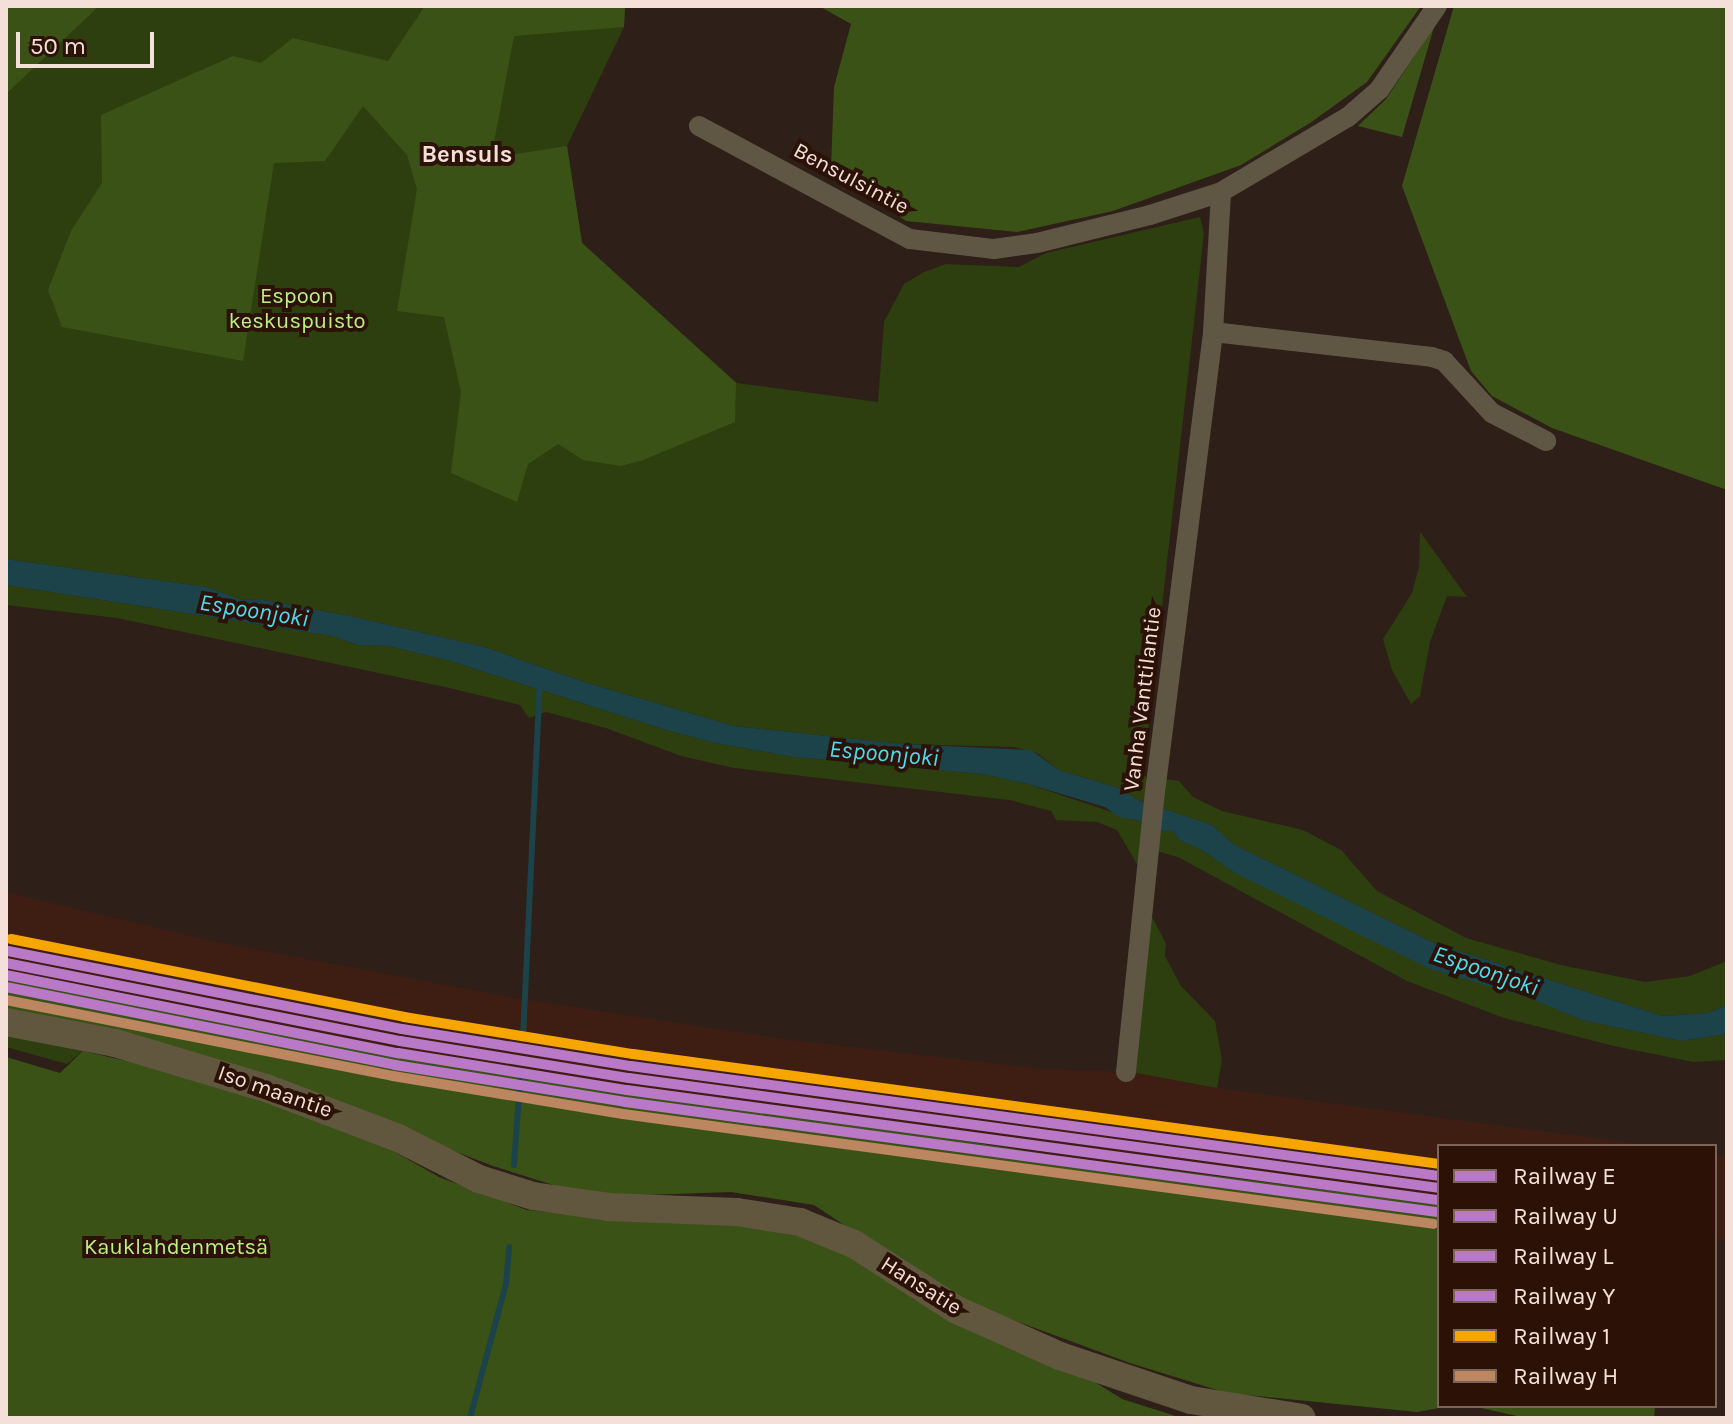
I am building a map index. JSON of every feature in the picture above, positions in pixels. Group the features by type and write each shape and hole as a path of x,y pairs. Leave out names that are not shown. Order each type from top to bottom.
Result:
{"main road":[{"name":"Iso maantie","path":"6,1022 115,1043 266,1088 396,1137 479,1179 533,1196"},
{"name":"Hansatie","path":"533,1196 608,1207 737,1212 800,1222 854,1244 957,1310 1060,1356 1191,1400 1302,1418"}],"street":[{"path":"1221,192 1358,108 1379,90 1437,6"},
{"name":"Bensulsintie","path":"699,126 910,239 955,246 994,249 1037,243 1150,215 1221,192"},
{"name":"Vanha Vanttilantie","path":"1126,1072 1155,792 1213,332 1221,192"},
{"path":"1213,332 1432,357 1444,361 1492,413 1546,441"}],"shaded area":[{"path":"6,892 217,942 515,998 783,1039 1043,1069 1131,1072 1217,1088 1640,1144 1437,1144 1437,1204 1058,1156 380,1046 6,975"},
{"path":"1717,1155 1727,1157 1727,1241 1717,1239"}],"green space":[{"name":"Espoon keskuspuisto","path":"6,6 625,6 624,27 567,146 582,243 737,383 878,402 884,322 904,284 924,272 946,264 1019,267 1046,253 1200,217 1204,233 1143,776 1179,781 1193,797 1222,811 1303,830 1341,850 1377,891 1466,938 1561,965 1645,982 1690,976 1727,961 1727,1005 1708,1013 1662,1016 1434,943 1233,844 1212,825 1140,801 1118,788 1059,770 1037,753 1014,747 902,744 734,726 584,682 485,647 350,616 258,599 242,600 207,587 6,559"},
{"path":"6,6 99,6 6,94"},
{"path":"425,6 625,6 624,27 514,36 491,158 567,146 582,243 736,383 735,422 621,466 583,460 558,444 528,464 517,502 451,473 461,392 444,317 397,311 417,189 407,155 363,106 325,161 274,163 243,361 62,327 48,290 71,231 102,183 101,115 233,56 261,63 293,38 388,61"},
{"path":"819,6 1421,6 1367,82 1310,123 1241,165 1113,211 1017,232 906,221 831,168 834,87 851,24"},
{"path":"1454,6 1727,6 1727,490 1552,428 1492,396 1471,371 1402,186"},
{"path":"1434,27 1402,137 1358,126 1386,99"},
{"path":"1420,532 1467,597 1447,596 1430,642 1420,696 1411,704 1392,670 1383,639 1412,593 1419,567"},
{"path":"6,585 332,636 358,645 388,646 447,660 715,743 794,757 982,774 1028,784 1144,823 1140,869 1117,830 1097,822 1056,820 1051,811 1009,800 734,768 681,756 606,728 546,712 529,718 520,705 445,687 117,618 6,605"},
{"path":"1155,828 1172,831 1181,841 1202,850 1235,873 1582,1020 1681,1041 1727,1034 1727,1060 1693,1062 1614,1046 1504,1018 1407,981 1178,857 1153,850"},
{"path":"1149,911 1166,944 1165,956 1181,986 1215,1021 1222,1061 1217,1088 1131,1072"},
{"path":"6,975 380,1046 1058,1156 1437,1204 1439,1408 1417,1412 1227,1393 1130,1363 956,1299 814,1205 731,1192 614,1196 569,1190 493,1166 423,1139 6,1012"},
{"path":"6,1033 83,1051 67,1064 6,1047"},
{"name":"Kauklahdenmetsä","path":"83,1051 209,1080 370,1138 439,1177 527,1210 608,1218 768,1222 843,1250 1090,1379 1122,1399 1182,1418 6,1418 6,1057 60,1073"},
{"path":"1481,1408 1655,1408 1654,1418 1526,1418"}],"water":[{"name":"Espoonjoki","path":"6,559 207,587 242,600 258,599 350,616 485,647 584,682 734,726 902,744 1031,750 1059,770 1118,788 1140,801 1212,825 1233,844 1434,943 1662,1016 1708,1013 1727,1005 1727,1034 1681,1041 1582,1020 1529,998 1430,969 1235,873 1202,850 1181,841 1172,831 1162,831 1136,820 1119,817 1105,807 1028,784 982,774 794,757 715,743 447,660 388,646 358,645 332,636 6,585"}],"waterway":[{"path":"523,1038 540,682"},
{"path":"514,1165 520,1080"},
{"path":"470,1418 506,1284 509,1247"}],"rail line":[{"name":"1","path":"11,939 404,1017 633,1054 1437,1164"},
{"name":"L","path":"8,951 402,1029 631,1066 1437,1176"},
{"name":"E","path":"6,963 400,1041 629,1078 1437,1188"},
{"name":"U","path":"6,975 398,1053 627,1090 1437,1200"},
{"name":"Y","path":"6,987 395,1065 625,1102 1436,1212"},
{"name":"H","path":"6,1000 393,1076 623,1114 1434,1224"}],"district":[{"name":"Bensuls","path":"467,155"}]}
